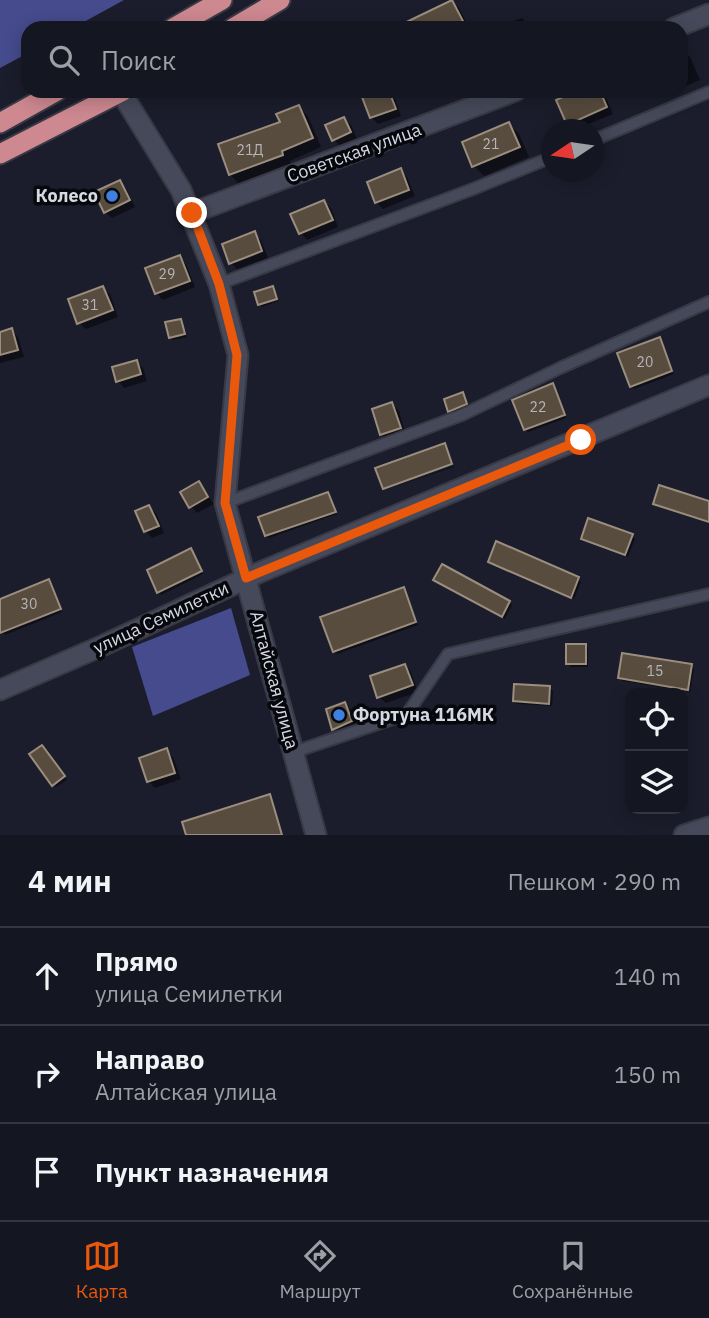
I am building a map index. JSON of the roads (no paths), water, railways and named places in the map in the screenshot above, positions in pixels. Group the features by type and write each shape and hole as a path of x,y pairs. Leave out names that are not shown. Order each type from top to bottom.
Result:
{"highway":[{"path":"185,21 222,0"},
{"path":"245,21 280,0"},
{"path":"0,123 45,98"},
{"path":"0,154 110,98"}],"street":[{"path":"688,22 709,14"},
{"name":"Алтайская улица","path":"126,98 181,190 219,284 237,355 225,503 316,835"},
{"name":"Советская улица","path":"192,213 496,98"},
{"name":"улица Семилетки","path":"0,690 104,645 246,578 709,385"},
{"path":"684,835 709,827"}],"lane":[{"path":"604,135 709,92"},
{"path":"219,284 541,161"},
{"path":"225,503 462,415 709,302"},
{"path":"293,752 407,714 448,654 709,594"}],"place":[{"name":"Колесо","path":"112,196"},
{"name":"Фортуна 116МК","path":"339,715"}]}
